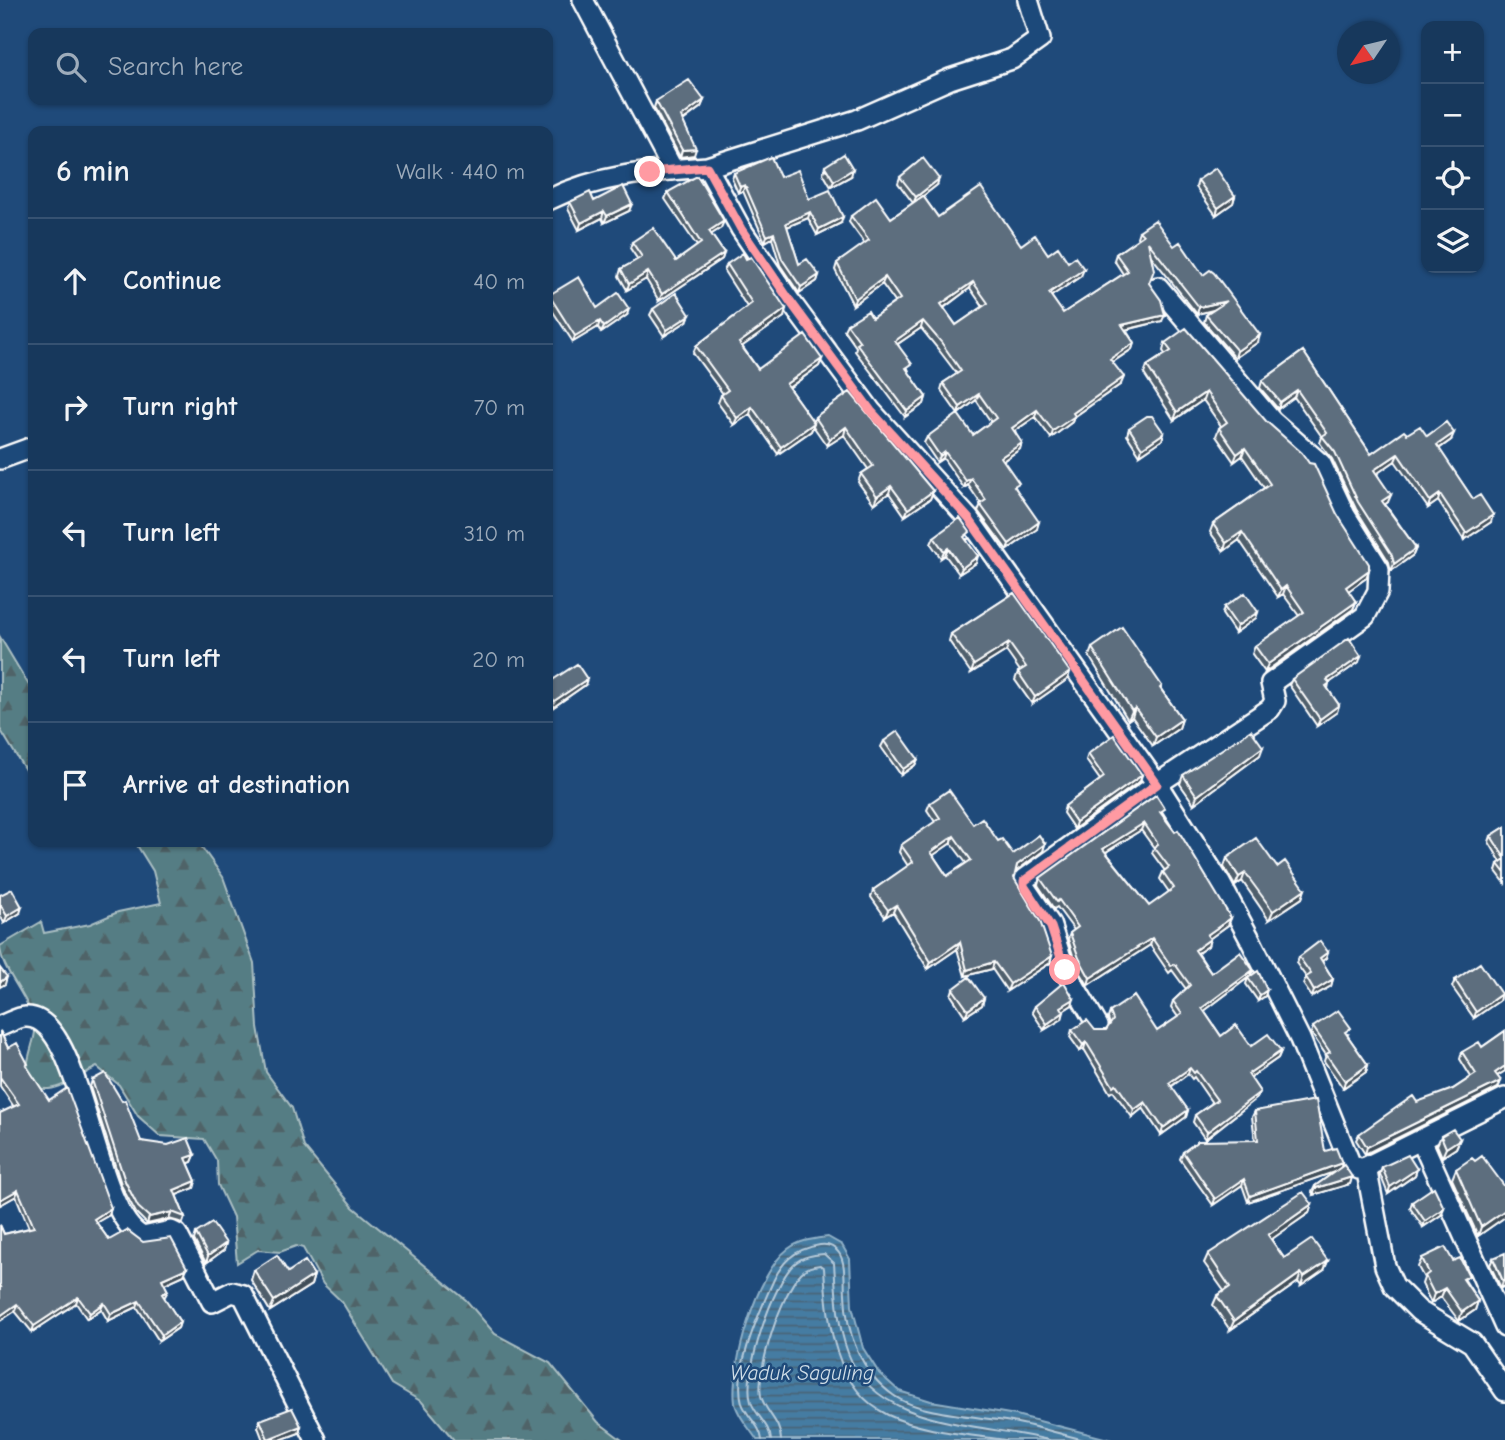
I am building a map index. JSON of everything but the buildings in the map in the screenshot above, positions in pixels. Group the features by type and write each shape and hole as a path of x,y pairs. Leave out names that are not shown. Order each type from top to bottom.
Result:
{"street":[{"path":"583,0 673,170"},
{"path":"553,198 593,182 707,167 815,135 904,101 950,79 1012,59 1040,39 1028,0"},
{"path":"707,167 741,229 790,301 871,411 969,519 1157,784 1220,883 1251,941 1300,1039 1349,1161 1355,1167 1366,1167 1422,1142 1505,1098"},
{"path":"1098,1026 1065,970 1051,927 1024,886 1024,881 1157,784 1270,709 1275,701 1271,682 1365,616 1380,581 1379,569 1345,515 1337,493 1321,464 1272,421 1158,287"},
{"path":"0,458 28,449"},
{"path":"0,1026 25,1017 38,1020 48,1029 76,1081 102,1168 127,1223 143,1237 171,1231 177,1234 212,1302 232,1292 243,1295 316,1440"},
{"path":"1422,1142 1505,1327"},
{"path":"1366,1167 1385,1266 1394,1286 1419,1311 1472,1343 1505,1391"}],"green space":[{"path":"0,637 28,684 28,775 0,729"},
{"path":"138,847 202,847 223,877 254,963 258,1027 266,1072 292,1108 304,1147 353,1207 466,1300 495,1334 550,1363 598,1422 622,1440 454,1440 422,1402 392,1384 342,1302 323,1284 303,1248 296,1246 280,1252 258,1250 237,1263 233,1217 218,1185 217,1161 204,1139 160,1136 138,1116 119,1085 97,1067 51,1089 37,1087 31,1082 27,1068 35,1031 33,1020 30,1009 5,966 0,946 41,922 44,933 90,924 118,912 161,903 153,871"}],"water":[{"name":"Waduk Saguling","path":"828,1237 842,1245 850,1259 852,1306 863,1348 879,1373 899,1391 931,1401 1016,1415 1112,1440 757,1440 735,1403 741,1344 756,1298 777,1261 788,1249 807,1240"}],"route":[{"path":"650,172 707,167 741,229 790,301 871,411 969,519 1157,784 1024,881 1024,886 1051,927 1065,970"}]}
